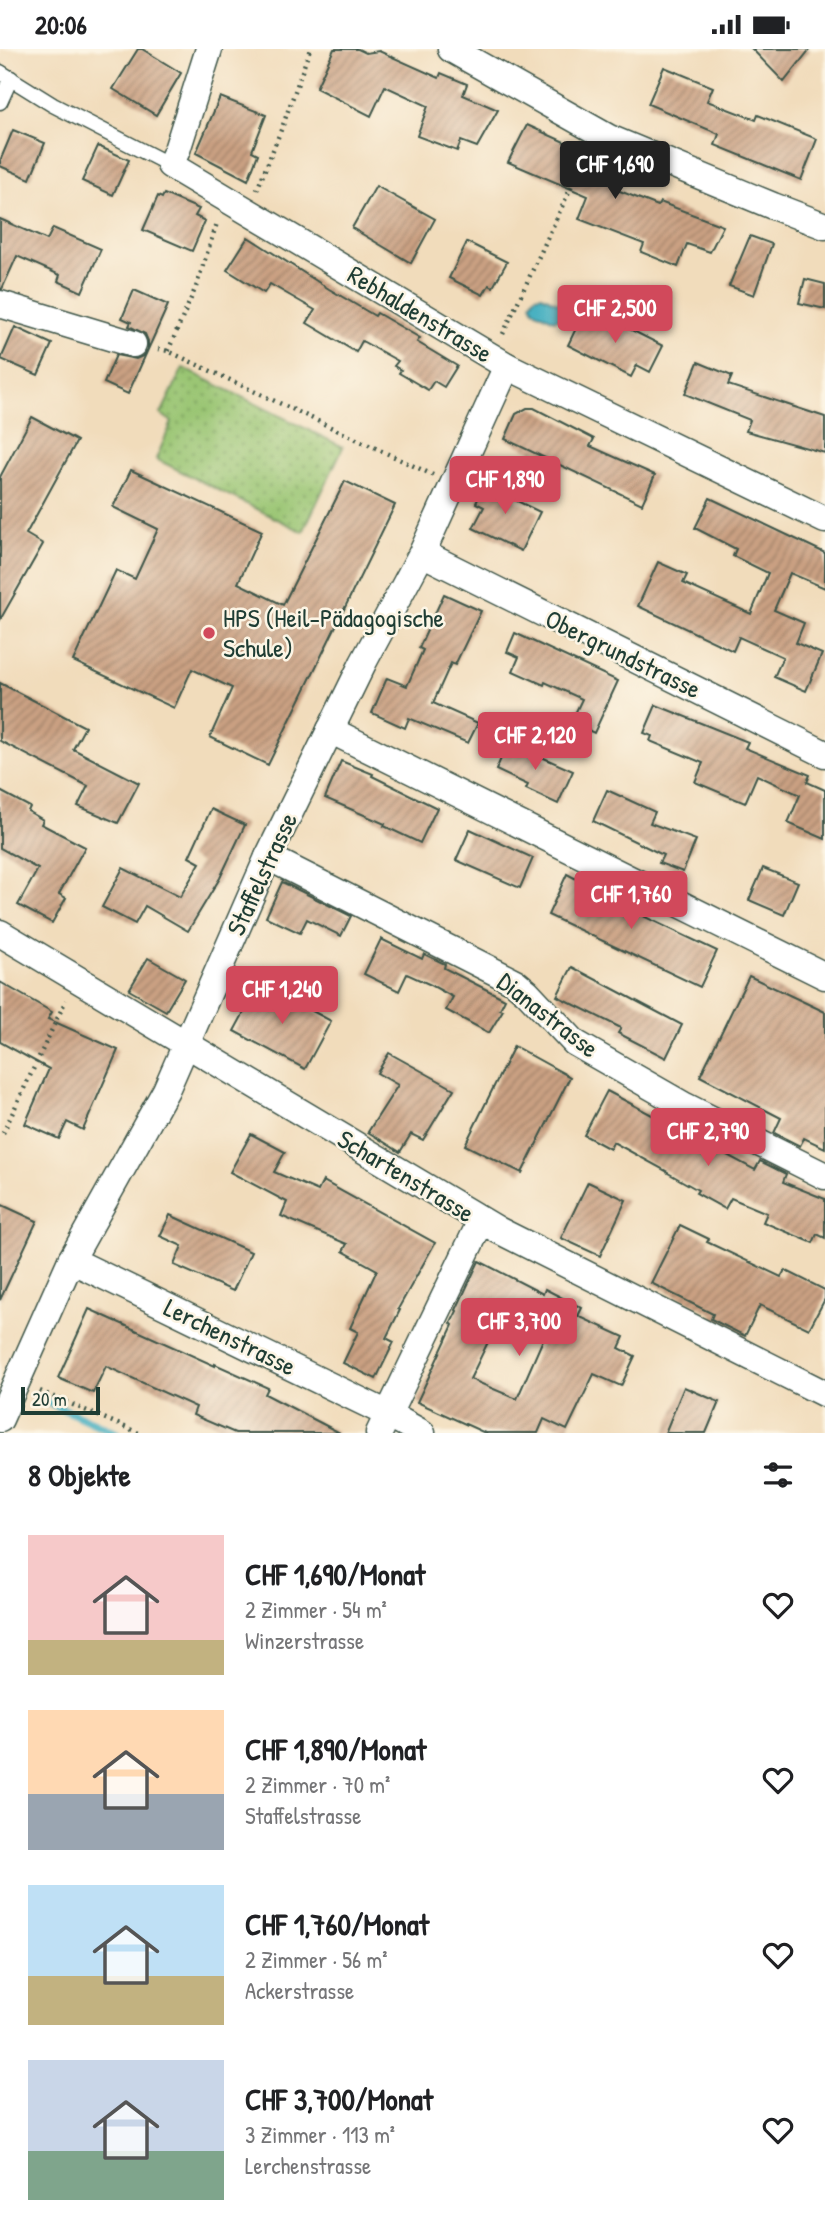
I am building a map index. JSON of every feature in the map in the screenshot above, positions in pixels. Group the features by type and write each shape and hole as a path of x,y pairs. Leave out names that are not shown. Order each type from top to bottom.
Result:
{"street":[{"path":"170,165 177,151 209,49"},
{"path":"451,49 596,132 825,226"},
{"name":"Rebhaldenstrasse","path":"170,165 499,362 825,520"},
{"path":"0,305 133,344"},
{"name":"Staffelstrasse","path":"0,1419 71,1260 166,1090 268,857 422,553 499,362"},
{"name":"Obergrundstrasse","path":"422,553 825,754"},
{"path":"330,730 825,976"},
{"name":"Dianastrasse","path":"268,857 516,982 575,1043 685,1106 825,1176"},
{"name":"Schartenstrasse","path":"0,933 481,1221 825,1394"},
{"path":"383,1424 481,1221"},
{"name":"Lerchenstrasse","path":"71,1260 383,1424 422,1433"}],"lane":[{"path":"0,102 5,75 53,105 170,165"}],"path":[{"path":"257,192 310,49"},
{"path":"499,362 596,132"},
{"path":"168,351 196,287 225,199"},
{"path":"133,344 168,351 452,483"},
{"path":"3,1133 67,996"},
{"path":"18,1381 139,1433"}],"green space":[{"path":"183,368 343,447 303,532 156,459 172,422 161,414"}],"water":[{"path":"542,295 563,305 561,318 554,320 534,310 531,303 535,296"}],"building":[{"path":"138,49 181,73 156,115 113,89"},
{"path":"334,49 358,49 366,53 379,51 439,78 441,73 467,84 463,95 498,110 477,147 461,141 457,151 417,136 428,106 385,86 371,116 316,88"},
{"path":"752,49 810,49 784,82"},
{"path":"664,67 713,87 707,101 756,120 758,115 817,139 801,180 715,145 719,134 648,104"},
{"path":"220,97 266,115 252,151 258,154 248,180 196,153"},
{"path":"527,125 571,145 566,157 622,178 617,190 658,206 660,202 723,226 710,252 687,244 678,267 641,252 644,244 579,219 588,196 508,162"},
{"path":"13,130 45,143 30,179 0,166"},
{"path":"98,146 129,160 113,195 82,181"},
{"path":"376,186 435,219 411,263 352,228"},
{"path":"164,194 199,209 195,216 205,221 192,251 143,230 158,196 162,198"},
{"path":"0,219 47,240 53,228 101,249 82,292 58,281 60,275 17,256 0,289"},
{"path":"750,236 772,244 754,295 729,286"},
{"path":"248,237 329,289 420,338 417,342 457,366 444,387 434,381 428,390 399,373 401,370 394,366 398,361 362,341 356,352 307,323 315,310 270,284 264,293 227,270"},
{"path":"467,242 507,262 493,287 489,285 483,295 449,278"},
{"path":"805,279 825,284 825,309 799,303"},
{"path":"134,290 168,305 128,394 104,383 116,355 136,359 143,356 148,349 145,334 129,326 131,322 122,318"},
{"path":"594,311 663,346 650,372 637,365 631,377 568,345 580,320 587,323"},
{"path":"15,327 52,344 38,375 1,359"},
{"path":"698,362 732,376 728,385 825,417 825,453 746,431 750,420 685,394"},
{"path":"527,408 534,408 594,439 590,446 655,475 642,504 505,439 516,414"},
{"path":"32,417 77,441 26,534 43,544 0,620 0,477"},
{"name":"HPS (Heil-Pädagogische Schule)","path":"131,470 262,531 238,583 283,605 345,481 395,505 268,765 210,737 232,688 192,669 174,708 73,661 116,570 135,579 158,529 113,507"},
{"path":"487,480 518,494 515,500 540,512 521,551 473,528 484,507 476,503"},
{"path":"710,498 825,553 825,588 790,573 774,610 804,623 796,643 822,654 806,691 774,677 783,657 739,637 733,651 638,606 658,562 687,575 683,583 751,614 768,573 733,556 736,549 695,528"},
{"path":"444,594 481,611 455,665 451,663 433,703 478,723 468,743 409,718 405,728 372,713 387,678 407,686 423,650 419,648"},
{"path":"515,633 618,681 594,733 571,722 582,699 513,671 519,657 507,652"},
{"path":"0,683 85,727 73,749 139,783 118,823 78,806 88,786 0,741"},
{"path":"656,705 748,742 745,748 810,775 807,782 825,790 825,839 788,823 800,795 757,775 745,803 695,782 703,763 650,741 652,736 644,733"},
{"path":"508,742 573,771 558,804 526,789 528,785 496,770"},
{"path":"341,761 373,774 372,776 437,808 420,843 384,826 385,824 325,798"},
{"path":"607,790 655,812 650,823 696,840 683,872 659,863 663,855 593,821"},
{"path":"0,791 30,807 28,811 43,820 41,824 85,847 59,894 66,898 52,923 18,905 38,869 0,848"},
{"path":"211,809 245,825 220,878 188,931 145,906 135,924 102,907 123,868 180,897 200,863 189,857"},
{"path":"470,829 533,858 520,888 456,860"},
{"path":"763,868 798,882 784,915 749,900"},
{"path":"567,874 645,917 717,951 700,987 548,915"},
{"path":"282,882 351,916 341,936 307,919 300,933 266,917"},
{"path":"381,939 422,959 424,954 445,964 444,968 505,999 500,1009 503,1010 489,1033 446,1010 453,997 431,985 407,974 399,991 364,974"},
{"path":"148,958 185,979 166,1011 129,990"},
{"path":"572,967 682,1025 666,1058 618,1033 621,1028 557,996"},
{"path":"749,976 825,1012 825,1148 804,1138 800,1146 774,1133 781,1118 700,1076"},
{"path":"0,982 52,1012 48,1019 118,1050 83,1130 67,1122 59,1139 25,1124 49,1069 0,1042"},
{"path":"260,983 331,1021 305,1069 234,1031"},
{"path":"514,1046 570,1077 522,1173 465,1145"},
{"path":"389,1053 454,1089 423,1140 411,1134 400,1152 368,1132 398,1085 377,1073"},
{"path":"607,1091 755,1170 760,1161 786,1174 783,1182 825,1199 825,1238 817,1234 813,1243 763,1222 767,1213 731,1198 725,1209 696,1193 698,1190 668,1172 613,1142 610,1149 584,1135"},
{"path":"251,1134 285,1152 274,1172 318,1191 323,1181 435,1243 398,1309 400,1310 386,1338 394,1342 376,1379 343,1363 358,1332 350,1328 377,1270 343,1251 347,1244 281,1216 287,1202 230,1172"},
{"path":"588,1182 626,1200 600,1256 561,1238"},
{"path":"0,1204 37,1221 0,1300"},
{"path":"170,1215 251,1252 233,1291 174,1265 182,1246 160,1236"},
{"path":"680,1225 709,1239 707,1242 781,1277 785,1270 825,1290 825,1299 809,1329 760,1305 745,1336 711,1319 713,1314 651,1283"},
{"path":"479,1261 543,1294 545,1289 582,1308 578,1316 624,1337 619,1348 635,1356 621,1386 594,1374 567,1430 544,1419 538,1433 485,1433 417,1402 453,1325 451,1323","holes":["502,1313 545,1335 517,1399 470,1379"]},
{"path":"89,1309 268,1388 265,1394 340,1433 235,1433 193,1415 196,1407 106,1366 93,1393 58,1378"},
{"path":"684,1387 719,1402 706,1433 665,1433"}],"waterway":[{"path":"39,1398 116,1433"}],"place":[{"name":"HPS (Heil-Pädagogische Schule)","path":"209,633"}]}
